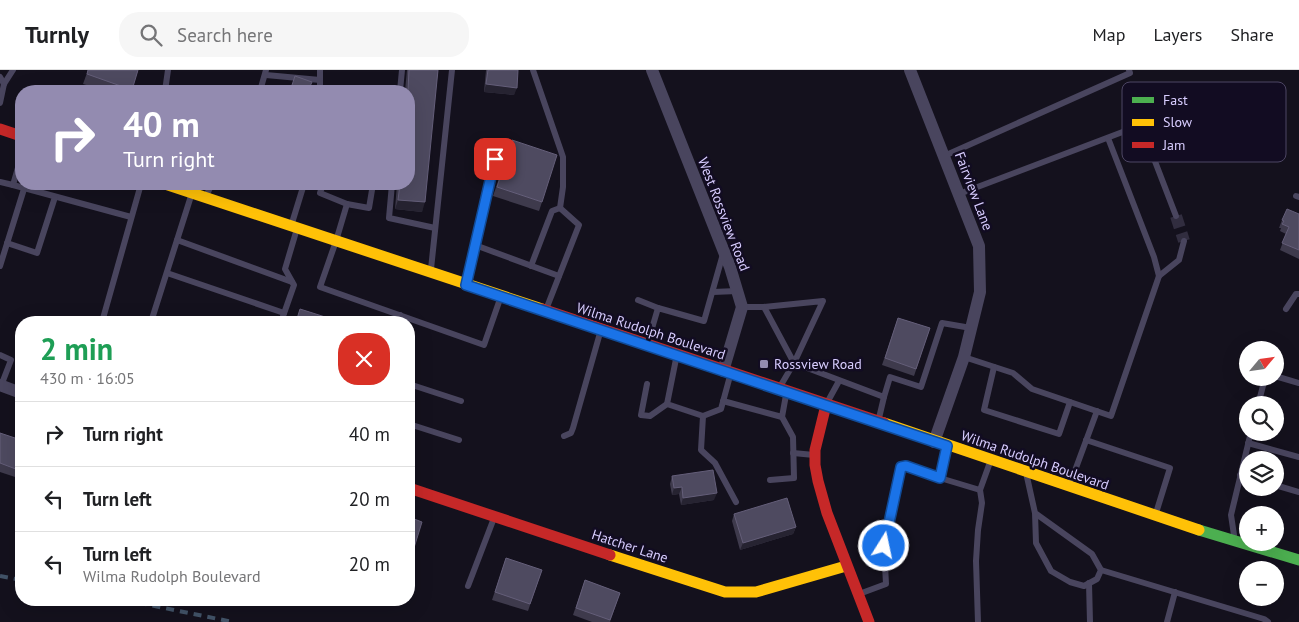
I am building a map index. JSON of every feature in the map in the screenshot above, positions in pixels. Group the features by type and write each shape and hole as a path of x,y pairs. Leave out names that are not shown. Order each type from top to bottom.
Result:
{"main road":[{"path":"0,129 15,134"},
{"name":"Wilma Rudolph Boulevard","path":"183,190 783,390 1069,488 1299,560"},
{"path":"826,405 815,455 818,485 846,566 869,622"},
{"name":"Hatcher Lane","path":"415,490 725,592 756,592 846,566"}],"street":[{"name":"West Rossview Road","path":"652,70 724,252 742,307"},
{"name":"Fairview Lane","path":"910,70 979,246 980,292 964,357 934,442"},
{"path":"727,372 742,307"},
{"path":"1,386 15,391"}],"lane":[{"path":"0,103 4,84 13,70"},
{"path":"167,85 168,70"},
{"path":"320,70 320,85"},
{"path":"401,85 402,70"},
{"path":"431,273 452,70"},
{"path":"533,70 563,157 563,187 560,208"},
{"path":"944,156 1130,73 1129,70"},
{"path":"262,85 266,73 320,80"},
{"path":"0,77 4,84"},
{"path":"959,194 1122,132"},
{"path":"1108,138 1154,257 1159,276"},
{"path":"466,285 495,159"},
{"path":"1155,162 1176,216"},
{"path":"0,191 1,182 13,186 15,179"},
{"path":"0,266 24,190"},
{"path":"28,190 131,217"},
{"path":"104,316 138,190"},
{"path":"206,197 209,190"},
{"path":"283,316 294,286 285,269 303,190"},
{"path":"321,190 320,193 347,204 369,208 371,190"},
{"path":"391,190 389,218 436,228"},
{"path":"153,316 192,193"},
{"path":"7,243 37,253 55,197"},
{"path":"347,204 320,287 400,315"},
{"path":"531,266 552,210 560,208"},
{"path":"546,311 579,225 560,208"},
{"path":"177,240 292,282"},
{"path":"964,357 1013,373 1032,389 1112,416 1159,276 1179,260 1184,241"},
{"path":"475,245 559,276"},
{"path":"638,300 658,308 704,321 714,292 724,252"},
{"path":"167,273 284,313"},
{"path":"714,292 737,291"},
{"path":"1286,309 1296,294 1299,294"},
{"path":"415,320 484,345 501,296"},
{"path":"742,307 764,307 823,301 783,390 782,417 793,437 794,478 770,480"},
{"path":"764,307 794,363 884,397"},
{"path":"647,345 658,308"},
{"path":"878,422 890,377 921,387 942,323 971,328"},
{"path":"564,436 571,433 573,428 601,330"},
{"path":"0,355 10,360 1,386"},
{"path":"647,384 641,415 650,416 667,404 676,355"},
{"path":"994,367 984,410 1059,434 1070,402"},
{"path":"667,404 703,416 721,409 727,372"},
{"path":"1284,379 1299,383"},
{"path":"826,405 840,381"},
{"path":"415,386 461,401"},
{"path":"723,401 782,417"},
{"path":"1069,488 1097,411"},
{"path":"703,416 701,450 715,462 736,502"},
{"path":"415,426 459,440"},
{"path":"1086,440 1170,468 1155,516"},
{"path":"1246,451 1248,443 1299,457"},
{"path":"940,478 947,446"},
{"path":"793,453 815,455"},
{"path":"978,622 976,561 982,503 980,490 990,461"},
{"path":"858,594 886,584 884,546 901,467 906,466 980,490"},
{"path":"1026,473 1035,513 1036,543 1051,571 1070,582 1084,586 1097,579 1101,570"},
{"path":"1234,541 1231,515 1239,479"},
{"path":"1284,488 1299,492"},
{"path":"1035,513 1092,554 1101,570 1264,619 1268,622"},
{"path":"468,586 495,517"},
{"path":"1089,583 1090,622"},
{"path":"1167,622 1175,592"}],"building":[{"path":"88,70 138,70 134,85 118,85 87,74"},
{"path":"409,70 438,70 425,202 398,200 399,190 415,190 415,85 408,85"},
{"path":"488,70 518,70 517,88 486,84"},
{"path":"295,76 312,82 311,85 292,85"},
{"path":"512,140 557,155 542,202 497,187"},
{"path":"1287,209 1299,214 1299,250 1282,243 1289,227 1282,224"},
{"path":"300,309 322,316 298,316"},
{"path":"898,318 930,328 916,369 885,358"},
{"path":"0,433 15,438 15,469 0,463"},
{"path":"713,470 717,493 683,498 682,487 674,488 672,476"},
{"path":"787,498 796,527 743,543 734,514"},
{"path":"415,519 422,522 415,545"},
{"path":"506,558 542,570 530,604 495,592"},
{"path":"585,580 620,593 610,620 576,608"}],"tunnel":[{"path":"1176,216 1184,241"}],"railway":[{"path":"0,576 15,579"},
{"path":"154,606 233,622"}],"traffic: fast":[{"path":"1199,530 1299,560"}],"traffic: slow":[{"path":"183,190 542,309"},
{"path":"884,423 1199,530"},
{"path":"610,555 725,592 756,592 846,566"}],"traffic: jam":[{"path":"0,129 15,134"},
{"path":"542,309 884,423"},
{"path":"826,405 815,450 818,481 827,513 869,622"},
{"path":"415,490 610,555"}],"place":[{"name":"Rossview Road","path":"764,364"}],"route":[{"path":"495,159 466,285 947,446 940,478 906,466 901,467 884,546"}]}
